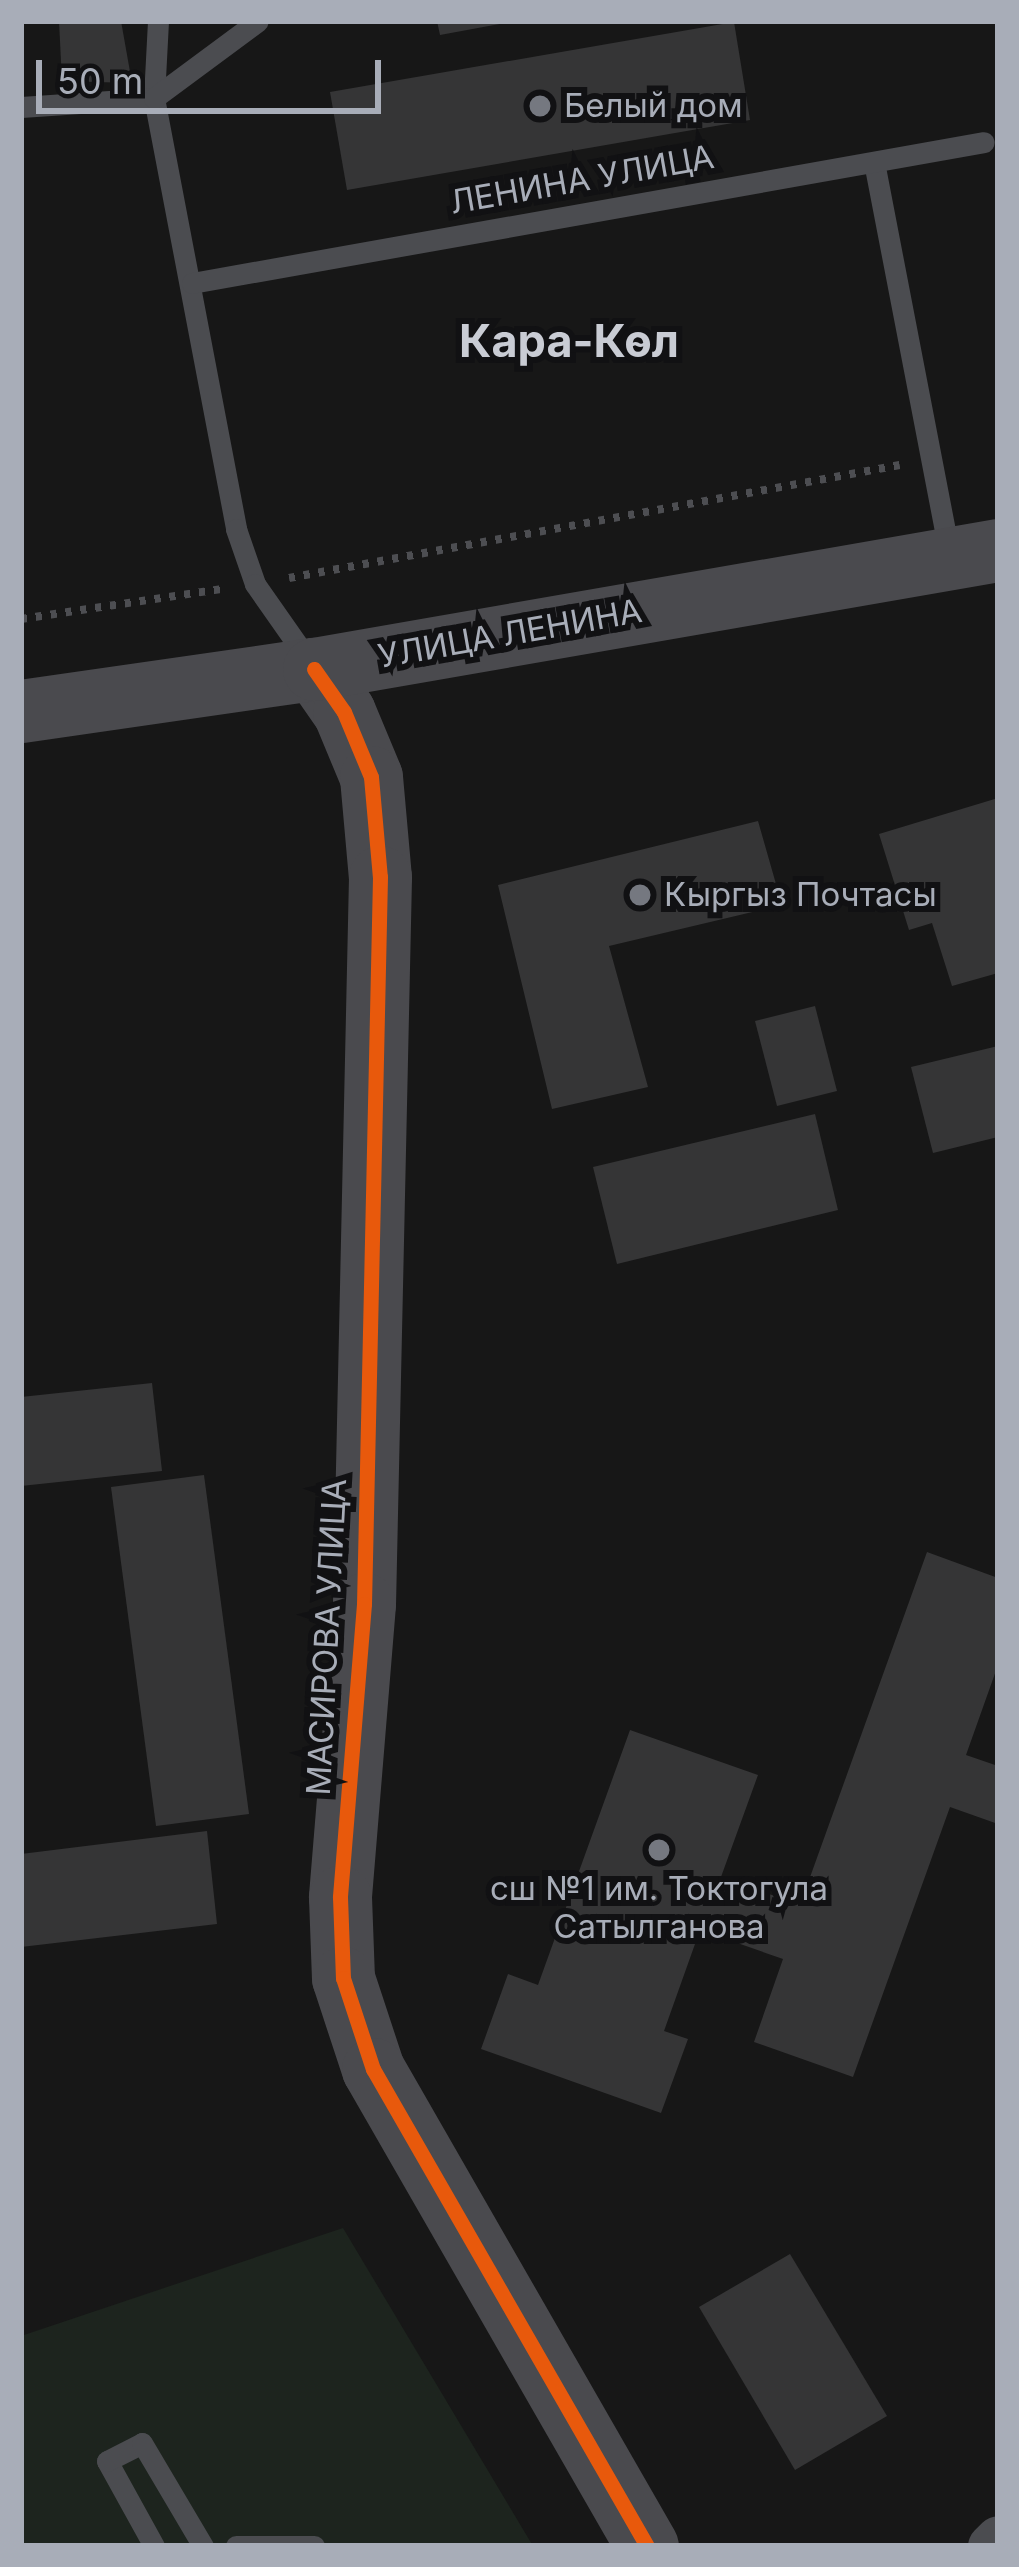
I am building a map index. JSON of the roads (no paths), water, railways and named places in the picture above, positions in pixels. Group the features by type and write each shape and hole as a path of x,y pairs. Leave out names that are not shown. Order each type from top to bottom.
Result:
{"street":[{"name":"УЛИЦА ЛЕНИНА","path":"21,711 314,669 974,554"},
{"name":"МАСИРОВА УЛИЦА","path":"314,669 344,712 371,777 380,877 364,1604 340,1897 343,1978 373,2069 647,2546"},
{"path":"990,2546 998,2538"}],"lane":[{"path":"158,21 154,98 236,529 255,584 314,669"},
{"path":"21,107 154,98 258,21"},
{"name":"ЛЕНИНА УЛИЦА","path":"192,283 984,142"},
{"path":"874,162 931,460 974,554"},
{"path":"154,2546 107,2461 142,2443 203,2546"},
{"path":"236,2546 314,2546"}],"place":[{"name":"Белый дом","path":"540,106"},
{"name":"Кыргыз Почтасы","path":"640,895"},
{"name":"сш №1 им. Токтогула Сатылганова","path":"659,1850"}],"district":[{"name":"Кара-Көл","path":"569,341"}]}
